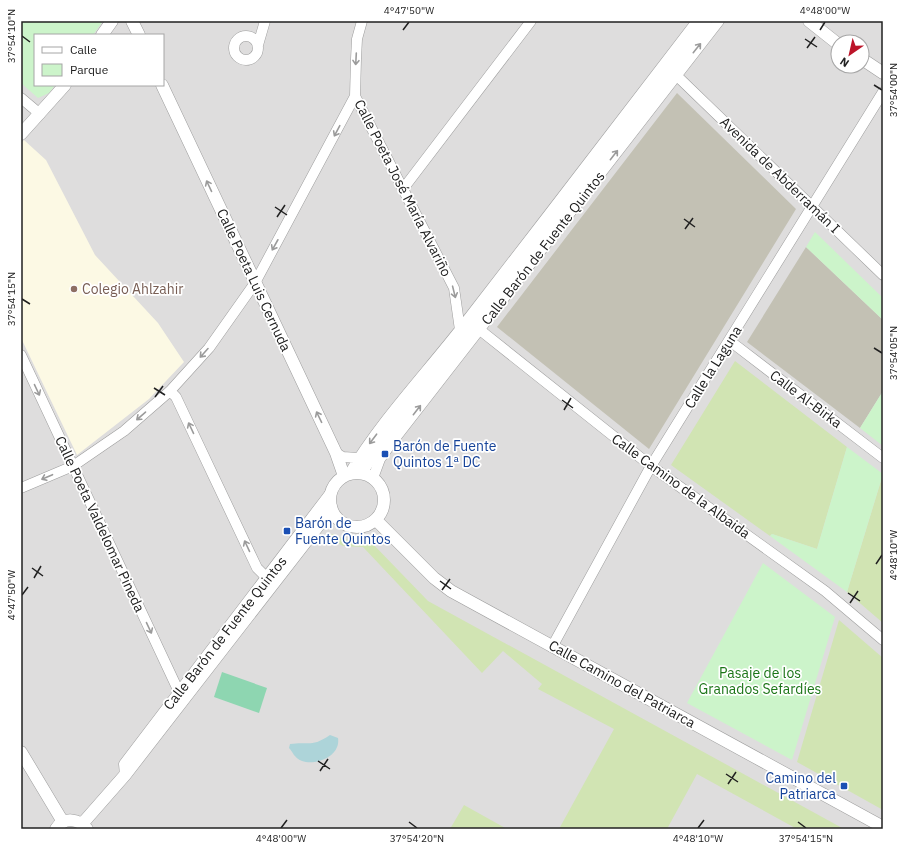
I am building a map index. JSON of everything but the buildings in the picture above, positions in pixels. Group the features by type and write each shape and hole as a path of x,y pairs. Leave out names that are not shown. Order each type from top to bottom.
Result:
{"street":[{"path":"103,34 112,21"},
{"path":"132,21 138,34"},
{"path":"258,45 265,21"},
{"name":"Calle Poeta José María Alvariño","path":"362,21 356,52 355,96 454,288 460,330"},
{"path":"403,189 531,21"},
{"name":"Calle Barón de Fuente Quintos","path":"352,474 358,458 460,330 697,21"},
{"name":"Calle Barón de Fuente Quintos","path":"352,474 381,442 706,21"},
{"name":"Calle Barón de Fuente Quintos","path":"373,478 380,459 390,445 719,21"},
{"path":"809,21 830,38"},
{"path":"870,64 883,73"},
{"name":"Avenida de Abderramán I","path":"676,75 883,275"},
{"path":"21,134 64,86"},
{"name":"Calle Poeta Luis Cernuda","path":"162,86 336,452 352,474"},
{"name":"Calle la Laguna","path":"552,646 652,466 883,92"},
{"path":"21,488 73,466 124,431 170,391 209,348 255,283 355,96"},
{"path":"21,98 40,114"},
{"name":"Calle Camino de la Albaida","path":"480,330 652,466 825,591 883,640"},
{"name":"Calle Al-Birka","path":"730,341 883,458"},
{"name":"Calle Poeta Valdelomar Pineda","path":"21,355 179,692"},
{"path":"170,391 176,397 257,568 267,578"},
{"path":"336,452 343,457 358,458"},
{"path":"352,474 373,478 380,484 385,500 383,509 376,520 364,526 356,527 347,525 339,520 331,506 331,492 334,486 352,474"},
{"name":"Calle Barón de Fuente Quintos","path":"125,776 124,764 331,492"},
{"name":"Calle Barón de Fuente Quintos","path":"85,826 318,526 331,506"},
{"path":"318,526 339,520"},
{"name":"Calle Camino del Patriarca","path":"376,520 441,584 883,827"},
{"path":"21,752 59,826 72,820 85,826"}],"shaded area":[{"path":"21,21 883,21 883,829 21,829"},
{"path":"677,93 796,209 649,449 497,327"},
{"name":"Colegio Ahlzahir","path":"24,140 46,160 95,255 158,323 184,362 149,399 77,455 21,338 21,143"},
{"path":"806,247 883,320 883,391 860,428 747,342"}],"green space":[{"path":"21,21 103,21 94,34 34,34 34,86 54,86 49,93 38,98 21,83"},
{"path":"815,232 883,298 883,320 806,247"},
{"path":"735,361 847,447 817,549 772,534 770,536 671,465"},
{"path":"883,391 883,446 860,428"},
{"path":"847,447 883,474 847,592 770,536 772,534 817,549"},
{"path":"883,474 883,623 847,592"},
{"path":"333,534 351,540 370,541 428,601 844,829 797,829 697,774 667,829 559,829 614,729 538,689 542,684 503,651 482,673 363,547 343,546 326,536"},
{"name":"Pasaje de los Granados Sefardíes","path":"763,563 835,617 792,760 687,703"},
{"path":"839,620 883,658 883,810 797,762"},
{"path":"222,672 267,688 259,713 214,697"},
{"path":"464,805 507,829 450,829"}],"water":[{"path":"330,735 338,738 336,750 332,755 320,761 308,762 299,760 289,748 290,744 314,743"}],"place":[{"name":"Colegio Ahlzahir","path":"74,289"},
{"name":"Barón de Fuente Quintos 1ª DC","path":"385,454"},
{"name":"Barón de Fuente Quintos","path":"287,531"},
{"name":"Camino del Patriarca","path":"844,786"}]}
